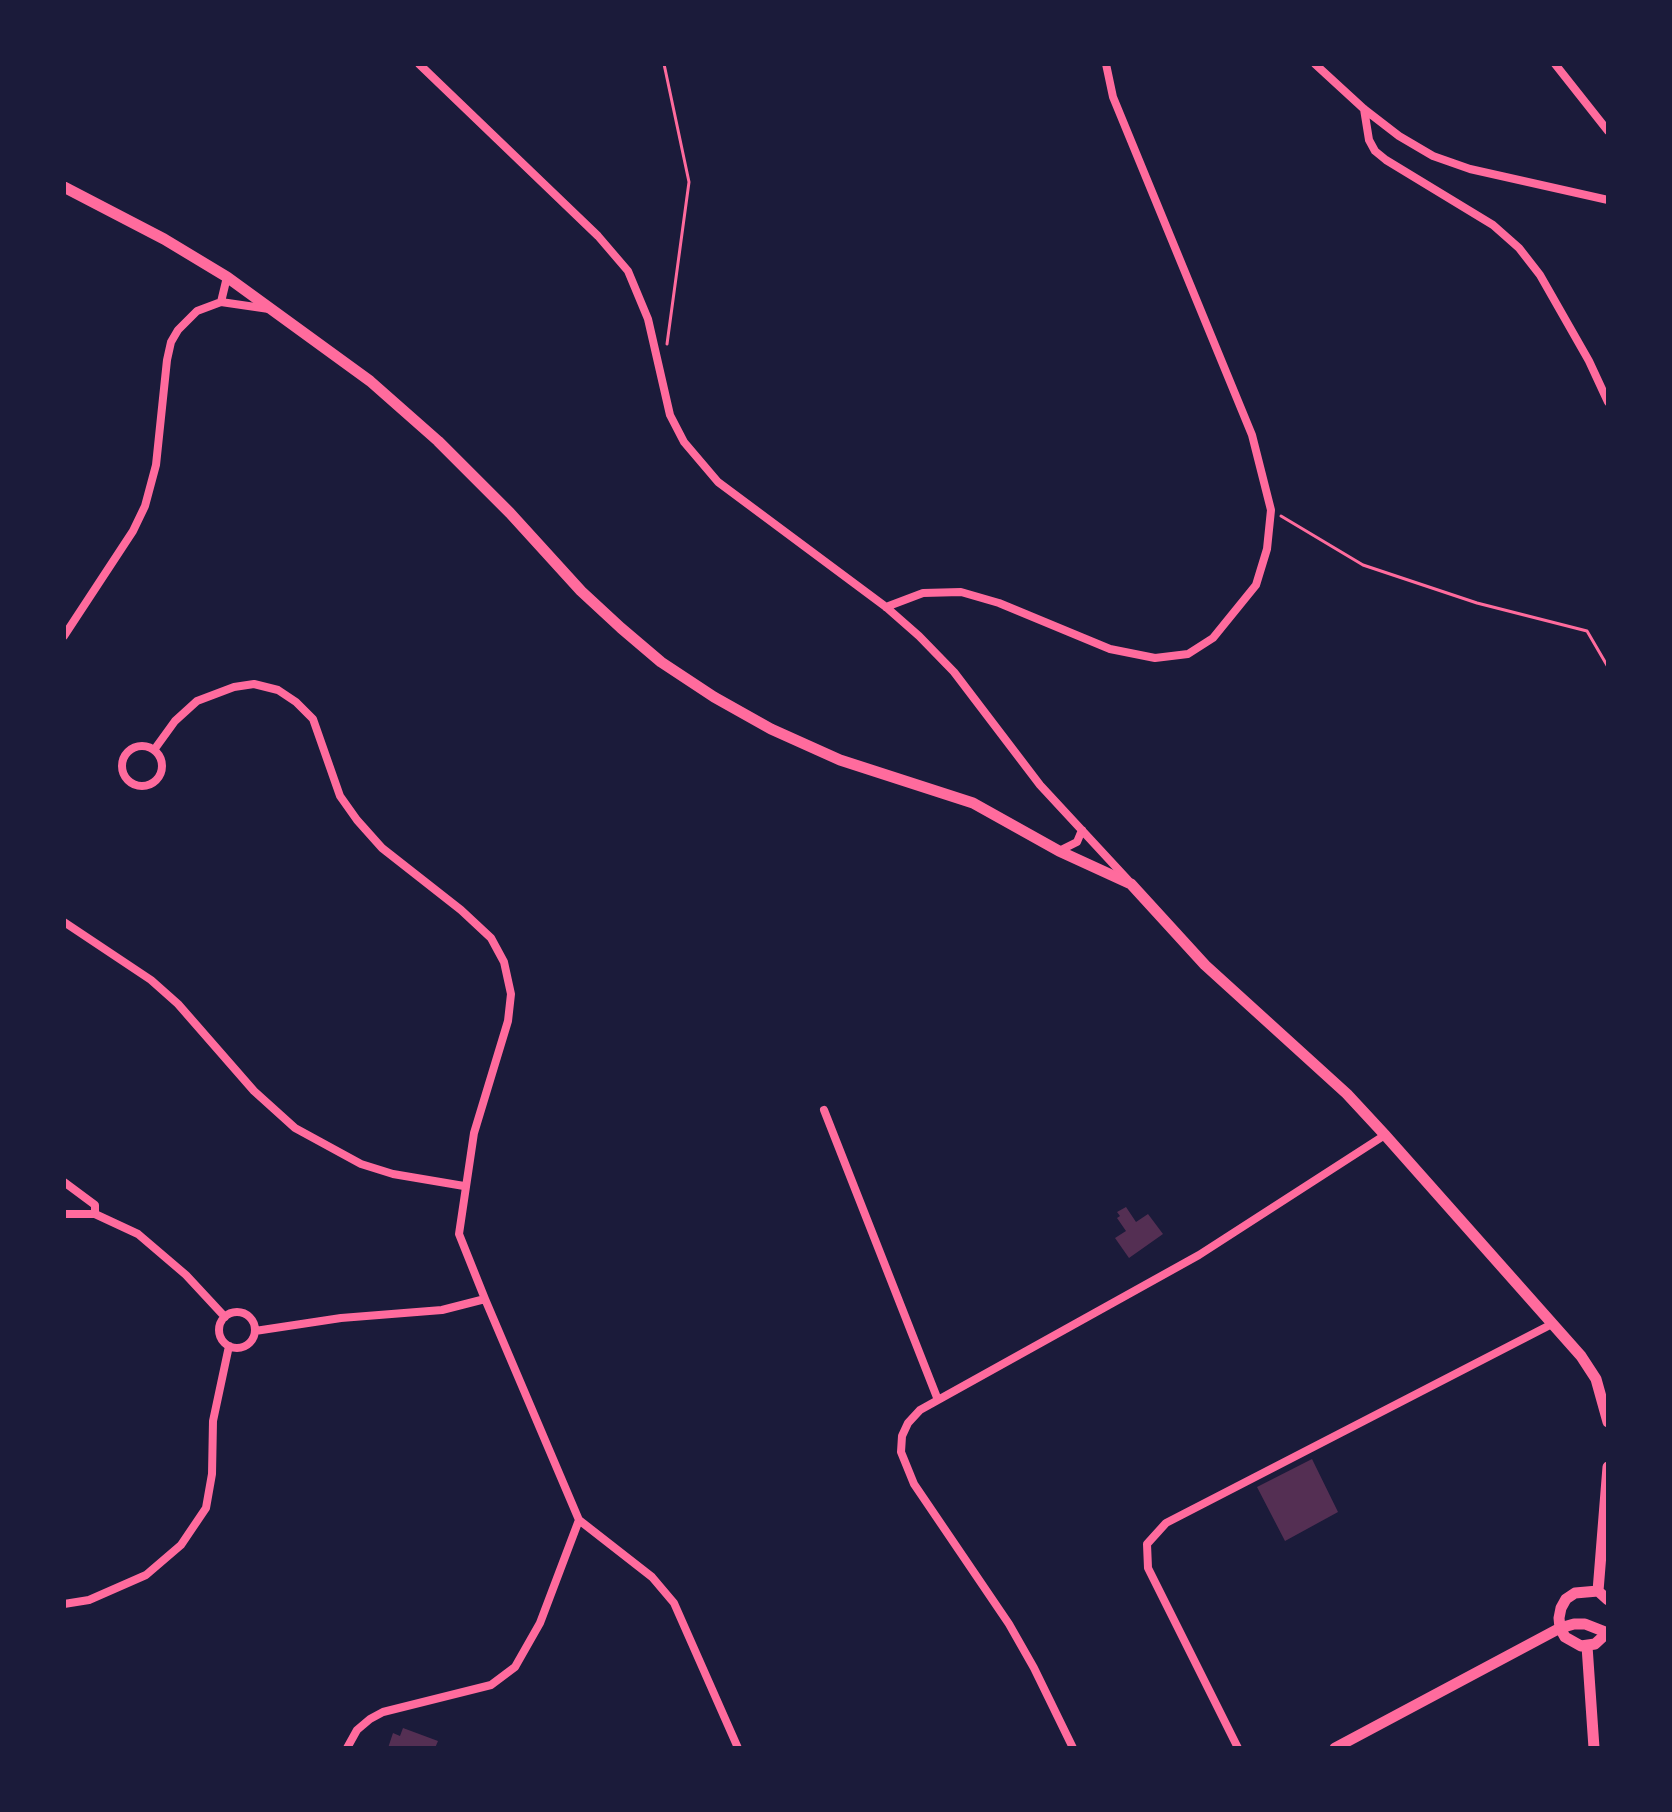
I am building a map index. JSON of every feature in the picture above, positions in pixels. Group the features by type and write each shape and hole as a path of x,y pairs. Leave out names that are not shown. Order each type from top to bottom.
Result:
{"street":[{"path":"419,64 598,236 628,271 648,319 670,415 684,442 709,472 718,482 886,607 954,672 1040,785 1205,965 1347,1094 1581,1356 1596,1379 1608,1422"},
{"path":"886,607 923,593 961,592 999,603 1110,649 1155,658 1188,654 1213,638 1256,585 1267,549 1271,510 1252,435 1113,97 1106,64"},
{"path":"1315,64 1364,109 1399,136 1433,156 1470,169 1608,200"},
{"path":"1555,64 1608,131"},
{"path":"1364,109 1369,140 1375,151 1493,225 1519,248 1540,275 1589,361 1608,402"},
{"path":"64,187 164,239 227,277 370,381 438,441 510,513 581,591 661,662 714,697 771,729 840,760 973,803 1059,851 1131,884"},
{"path":"221,302 227,277"},
{"path":"64,636 133,531 145,506 156,465 171,342 187,319 197,311 221,302 276,311"},
{"path":"154,750 175,721 197,701 234,687 254,684 278,690 313,719 340,796 357,820 382,848 461,910 491,938 504,962 511,994 508,1021 474,1133 459,1234 579,1520 652,1577 674,1603 738,1748"},
{"path":"135,747 154,750 161,761 161,774 146,785 133,784 124,774 125,756 135,747"},
{"path":"1059,851 1077,842 1082,830"},
{"path":"64,922 151,980 178,1004 254,1091 295,1128 361,1164 393,1174 464,1186"},
{"path":"824,1110 938,1400"},
{"path":"1073,1748 1009,1624 914,1484 901,1452 902,1436 908,1423 920,1410 1199,1255 1385,1135"},
{"path":"64,1182 95,1205 95,1214"},
{"path":"64,1214 95,1214 138,1234 186,1275 225,1317"},
{"path":"255,1331 341,1318 442,1310 485,1299"},
{"path":"238,1312 251,1318 255,1331 249,1344 236,1348 223,1342 219,1329 225,1317 238,1312"},
{"path":"1238,1748 1148,1568 1147,1544 1166,1523 1552,1324"},
{"path":"64,1604 89,1600 146,1575 181,1545 206,1508 212,1474 213,1421 229,1346"},
{"path":"1598,1591 1608,1467"},
{"path":"347,1748 357,1730 383,1712 491,1685 515,1667 540,1623 579,1520"},
{"path":"1335,1748 1560,1628 1585,1624 1608,1633 1595,1644 1573,1643 1565,1637 1560,1628 1561,1608 1566,1599 1586,1590 1598,1591 1608,1600"},
{"path":"1587,1646 1594,1748"}],"path":[{"path":"664,64 689,182 667,348"},
{"path":"1271,510 1363,565 1477,603 1587,631 1608,667"}],"building":[{"path":"1126,1207 1136,1222 1148,1214 1163,1234 1129,1258 1115,1238 1126,1231 1117,1218 1120,1216 1117,1212"},
{"path":"1312,1459 1338,1512 1285,1541 1257,1487"},
{"path":"403,1728 438,1741 435,1748 388,1748 393,1733 400,1736"}]}
